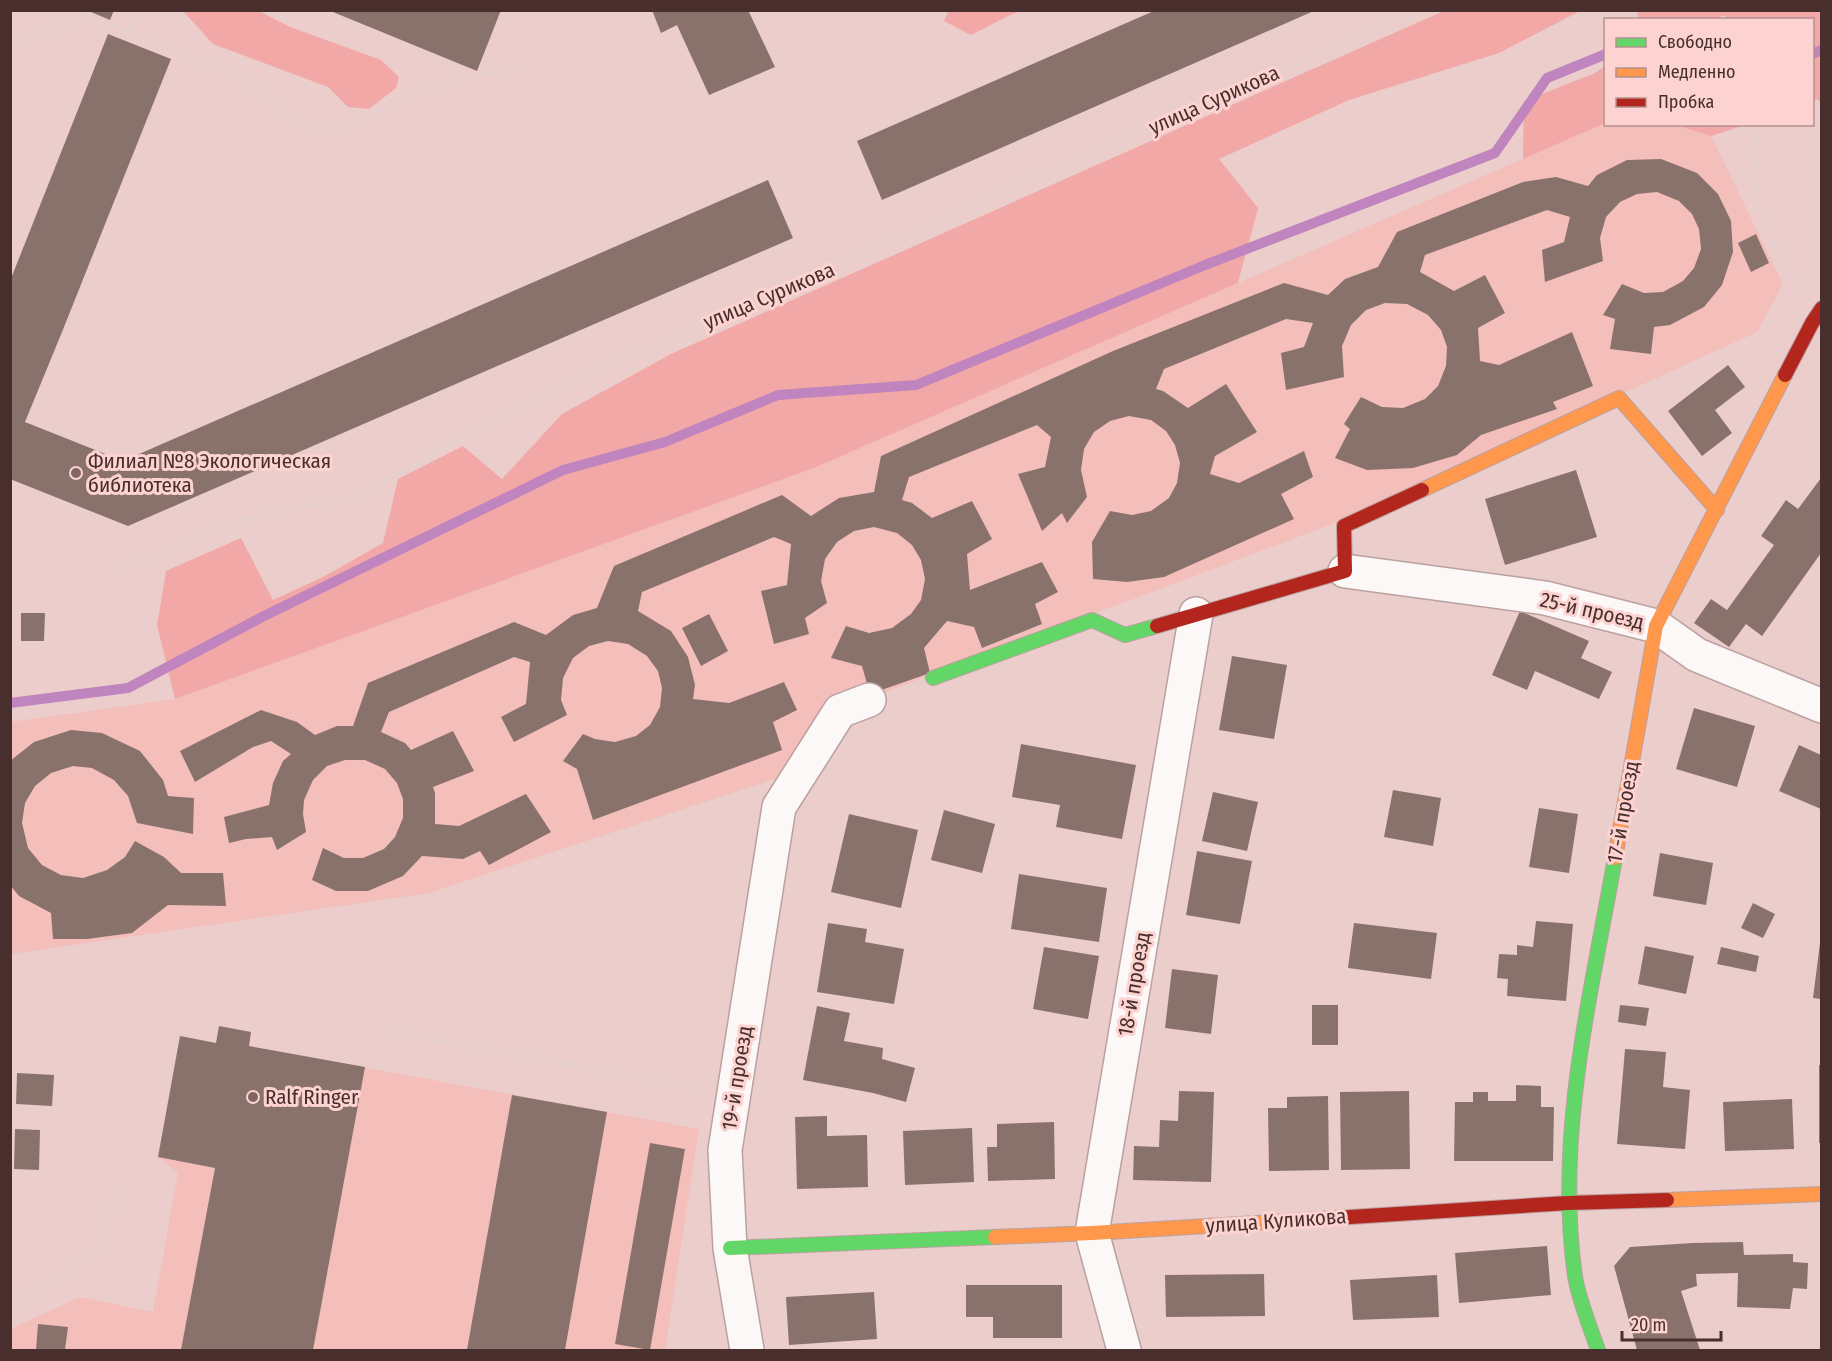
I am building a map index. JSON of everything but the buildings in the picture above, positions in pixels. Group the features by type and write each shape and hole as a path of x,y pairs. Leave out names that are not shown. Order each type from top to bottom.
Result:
{"street":[{"name":"17-й проезд","path":"1598,1350 1575,1279 1568,1203 1576,1078 1656,626 1821,308"},
{"path":"933,678 1092,620 1125,635 1345,571 1344,526 1619,398 1717,510"},
{"name":"25-й проезд","path":"1345,571 1545,598 1656,626 1697,655 1821,706"},
{"name":"18-й проезд","path":"1124,1350 1092,1233 1196,614"},
{"name":"19-й проезд","path":"747,1350 730,1248 725,1150 778,807 840,711 869,700"},
{"name":"улица Куликова","path":"730,1248 1092,1233 1568,1203 1821,1194"}],"path":[{"path":"74,10 248,83 317,134 464,77 518,68"},
{"path":"127,32 136,10"},
{"name":"улица Сурикова","path":"120,571 248,519 355,497 561,385 769,297 1417,10"},
{"path":"14,46 84,15"},
{"path":"1756,126 1756,207 1812,323"},
{"path":"385,1030 734,1095"},
{"path":"10,1309 96,1251 119,1189"}],"shaded area":[{"path":"949,10 1022,11 971,35 944,21"},
{"path":"1446,10 1580,11 1499,53 1349,100 1219,159 1258,208 1238,283 814,468 175,699 157,625 166,571 241,538 273,600 325,576 383,543 398,479 463,446 502,479 562,414 671,354"},
{"path":"183,11 259,11 290,27 381,60 399,77 396,88 369,109 348,107 328,87 213,44"},
{"path":"1637,11 1821,11 1821,103 1818,99 1814,101 1814,18 1639,18"},
{"path":"1604,67 1604,123 1523,159 1524,101 1595,73"},
{"path":"1604,123 1604,126 1679,126 1711,136 1783,284 1757,332 1362,513 832,712 786,775 429,893 11,954 10,722 175,699 814,468"},
{"path":"1679,126 1742,126 1711,136"},
{"path":"219,1026 251,1032 249,1046 699,1129 665,1350 11,1350 10,1329 80,1297 153,1312 178,1173 158,1157 180,1036 216,1043"}],"waterway":[{"path":"1814,53 1822,50"},
{"path":"10,703 128,688 264,616 563,470 665,442 778,395 916,385 1205,265 1495,153 1547,78 1604,55"}],"traffic: fast":[{"path":"933,678 1092,620 1125,635 1157,626"},
{"path":"1598,1350 1575,1276 1570,1223 1569,1171 1578,1066 1615,858"},
{"path":"730,1248 995,1237"}],"traffic: slow":[{"path":"1615,858 1656,626 1785,375"},
{"path":"1422,490 1619,398 1717,510"},
{"path":"1667,1200 1822,1194"},
{"path":"995,1237 1304,1220"}],"traffic: jam":[{"path":"1785,375 1822,308"},
{"path":"1157,626 1345,571 1344,526 1422,490"},
{"path":"1304,1220 1568,1203 1667,1200"}],"place":[{"name":"Филиал №8 Экологическая библиотека","path":"76,473"},
{"name":"Ralf Ringer","path":"253,1097"}]}
